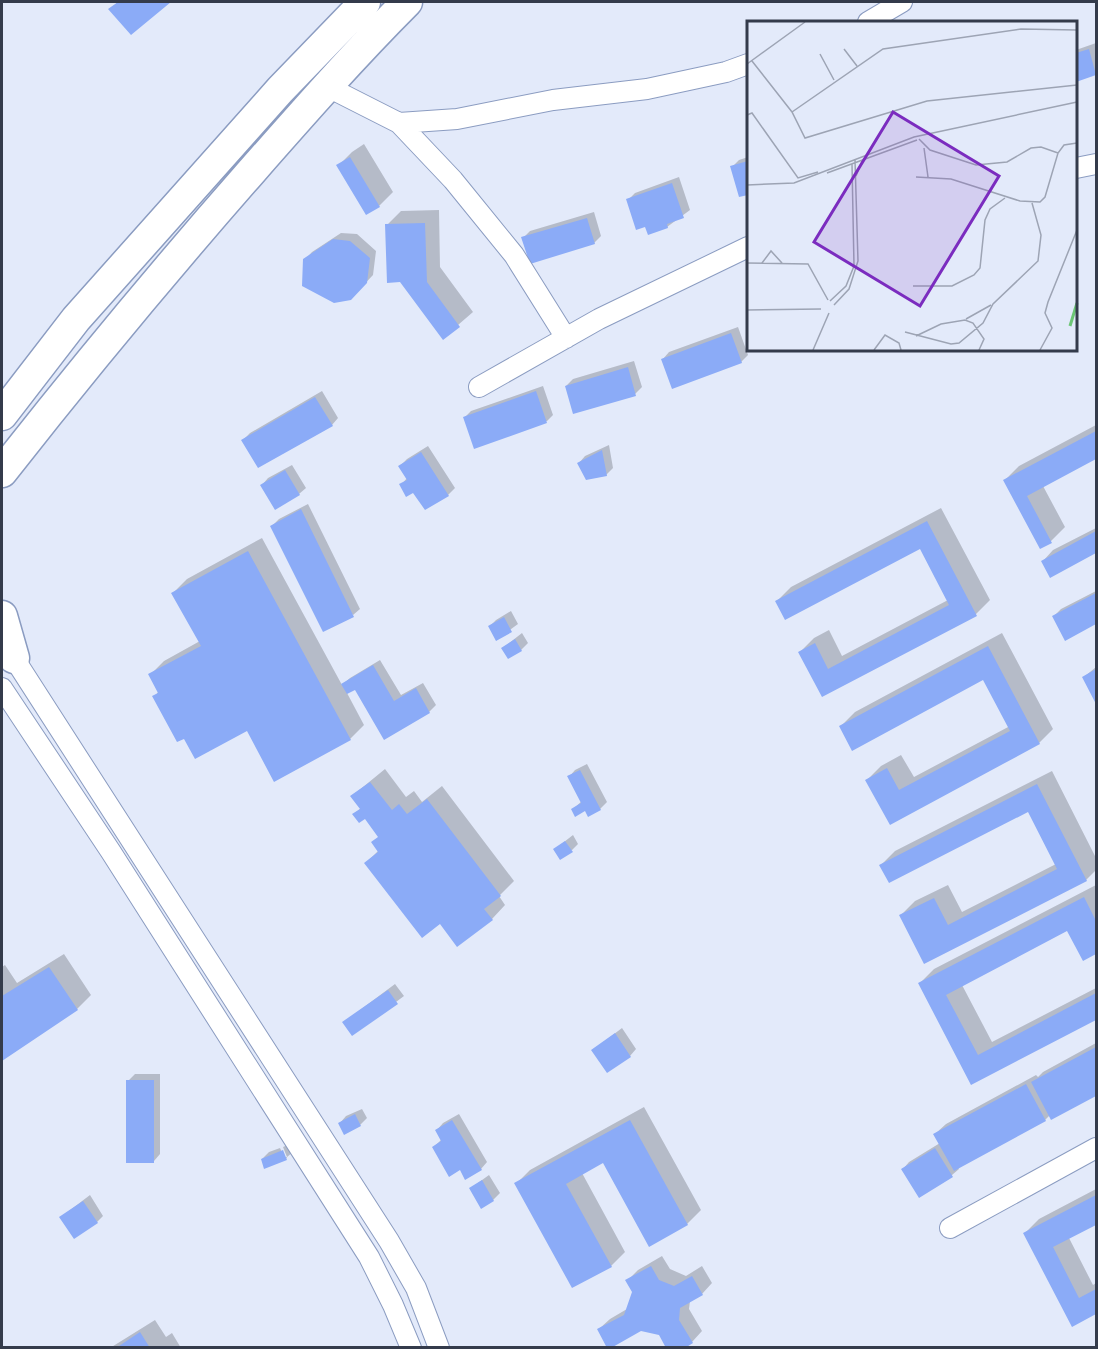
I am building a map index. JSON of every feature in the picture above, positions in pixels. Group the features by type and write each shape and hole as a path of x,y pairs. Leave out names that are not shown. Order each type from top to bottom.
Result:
{"main road":[{"path":"2,415 76,319 280,90 365,2"},
{"path":"2,472 65,391 205,225 326,86 407,2"},
{"path":"2,616 8,649"}],"street":[{"path":"870,21 902,2"},
{"path":"399,123 457,118 553,100 647,89 726,72 747,64"},
{"path":"326,86 399,123 453,180 514,255 566,338"},
{"path":"1077,168 1096,164"},
{"path":"479,387 599,319 747,247"},
{"path":"8,649 389,1241 416,1288 439,1347"},
{"path":"2,688 111,852 369,1257 411,1347"},
{"path":"950,1228 1096,1148"}],"building":[{"path":"118,2 171,2 131,35 108,9"},
{"path":"1089,49 1096,75 1077,82 1077,53"},
{"path":"350,157 380,207 366,215 336,165"},
{"path":"747,161 747,195 739,197 730,166"},
{"path":"672,183 684,218 667,224 668,228 648,235 645,227 636,230 626,199"},
{"path":"587,218 595,244 530,264 521,237"},
{"path":"425,223 427,282 460,327 443,340 400,282 387,283 385,224"},
{"path":"333,239 350,241 370,258 367,283 351,300 334,303 302,286 303,259"},
{"path":"731,333 742,363 672,389 661,359"},
{"path":"628,367 636,396 573,414 565,386"},
{"path":"536,391 547,423 474,449 463,417"},
{"path":"315,397 333,426 258,468 241,440"},
{"path":"1096,431 1096,459 1027,496 1052,543 1040,549 1003,480"},
{"path":"602,450 607,476 586,480 577,463"},
{"path":"421,452 449,496 425,510 413,493 406,497 399,484 407,480 398,466"},
{"path":"285,470 300,495 275,510 260,485"},
{"path":"301,509 354,617 323,632 270,526"},
{"path":"927,521 977,616 822,697 798,652 815,643 828,669 949,605 920,549 785,620 775,601"},
{"path":"1096,531 1096,553 1050,578 1041,561"},
{"path":"248,551 351,740 274,782 247,731 195,759 184,739 177,742 152,696 158,693 148,674 201,646 171,593"},
{"path":"1096,593 1096,624 1065,641 1052,616"},
{"path":"504,617 512,632 496,641 488,626"},
{"path":"515,639 522,651 508,659 501,648"},
{"path":"988,646 1040,744 890,825 865,780 887,768 899,790 1010,731 983,680 852,751 839,726"},
{"path":"373,665 394,701 416,688 430,713 384,740 355,690 347,694 341,684"},
{"path":"1096,669 1096,704 1082,677"},
{"path":"580,770 601,810 588,817 585,811 575,817 571,809 581,803 567,776"},
{"path":"370,782 392,810 399,804 407,814 427,799 501,896 484,909 493,920 457,947 440,924 422,938 364,863 378,852 371,842 378,837 365,819 359,823 352,814 360,809 350,796"},
{"path":"1037,784 1087,881 924,964 899,915 934,898 948,925 1057,869 1028,812 889,883 879,865"},
{"path":"565,841 573,852 560,860 553,849"},
{"path":"1084,897 1096,921 1096,954 1083,961 1067,931 946,995 978,1055 1096,993 1096,1020 971,1085 918,983"},
{"path":"49,967 78,1010 2,1061 2,996"},
{"path":"388,990 398,1004 352,1036 342,1022"},
{"path":"615,1033 631,1057 607,1073 591,1050"},
{"path":"1096,1047 1096,1096 1051,1120 1031,1082"},
{"path":"126,1080 154,1080 154,1163 126,1163"},
{"path":"1026,1084 1046,1121 954,1171 933,1134"},
{"path":"355,1114 361,1126 344,1135 338,1123"},
{"path":"452,1120 482,1170 465,1180 460,1170 449,1177 432,1147 441,1141 435,1130"},
{"path":"630,1120 688,1225 649,1247 603,1163 566,1184 612,1267 572,1288 514,1183"},
{"path":"935,1148 953,1177 919,1198 901,1169"},
{"path":"283,1150 287,1160 264,1169 261,1159"},
{"path":"482,1180 494,1201 481,1209 469,1188"},
{"path":"1096,1195 1096,1225 1053,1247 1079,1298 1096,1289 1096,1314 1072,1327 1023,1233"},
{"path":"83,1201 98,1223 74,1239 59,1217"},
{"path":"651,1266 659,1280 674,1286 692,1276 703,1295 680,1308 679,1320 693,1343 685,1348 666,1348 659,1335 641,1331 607,1348 597,1329 624,1315 632,1292 625,1280"},
{"path":"140,1332 150,1348 116,1348"}]}
